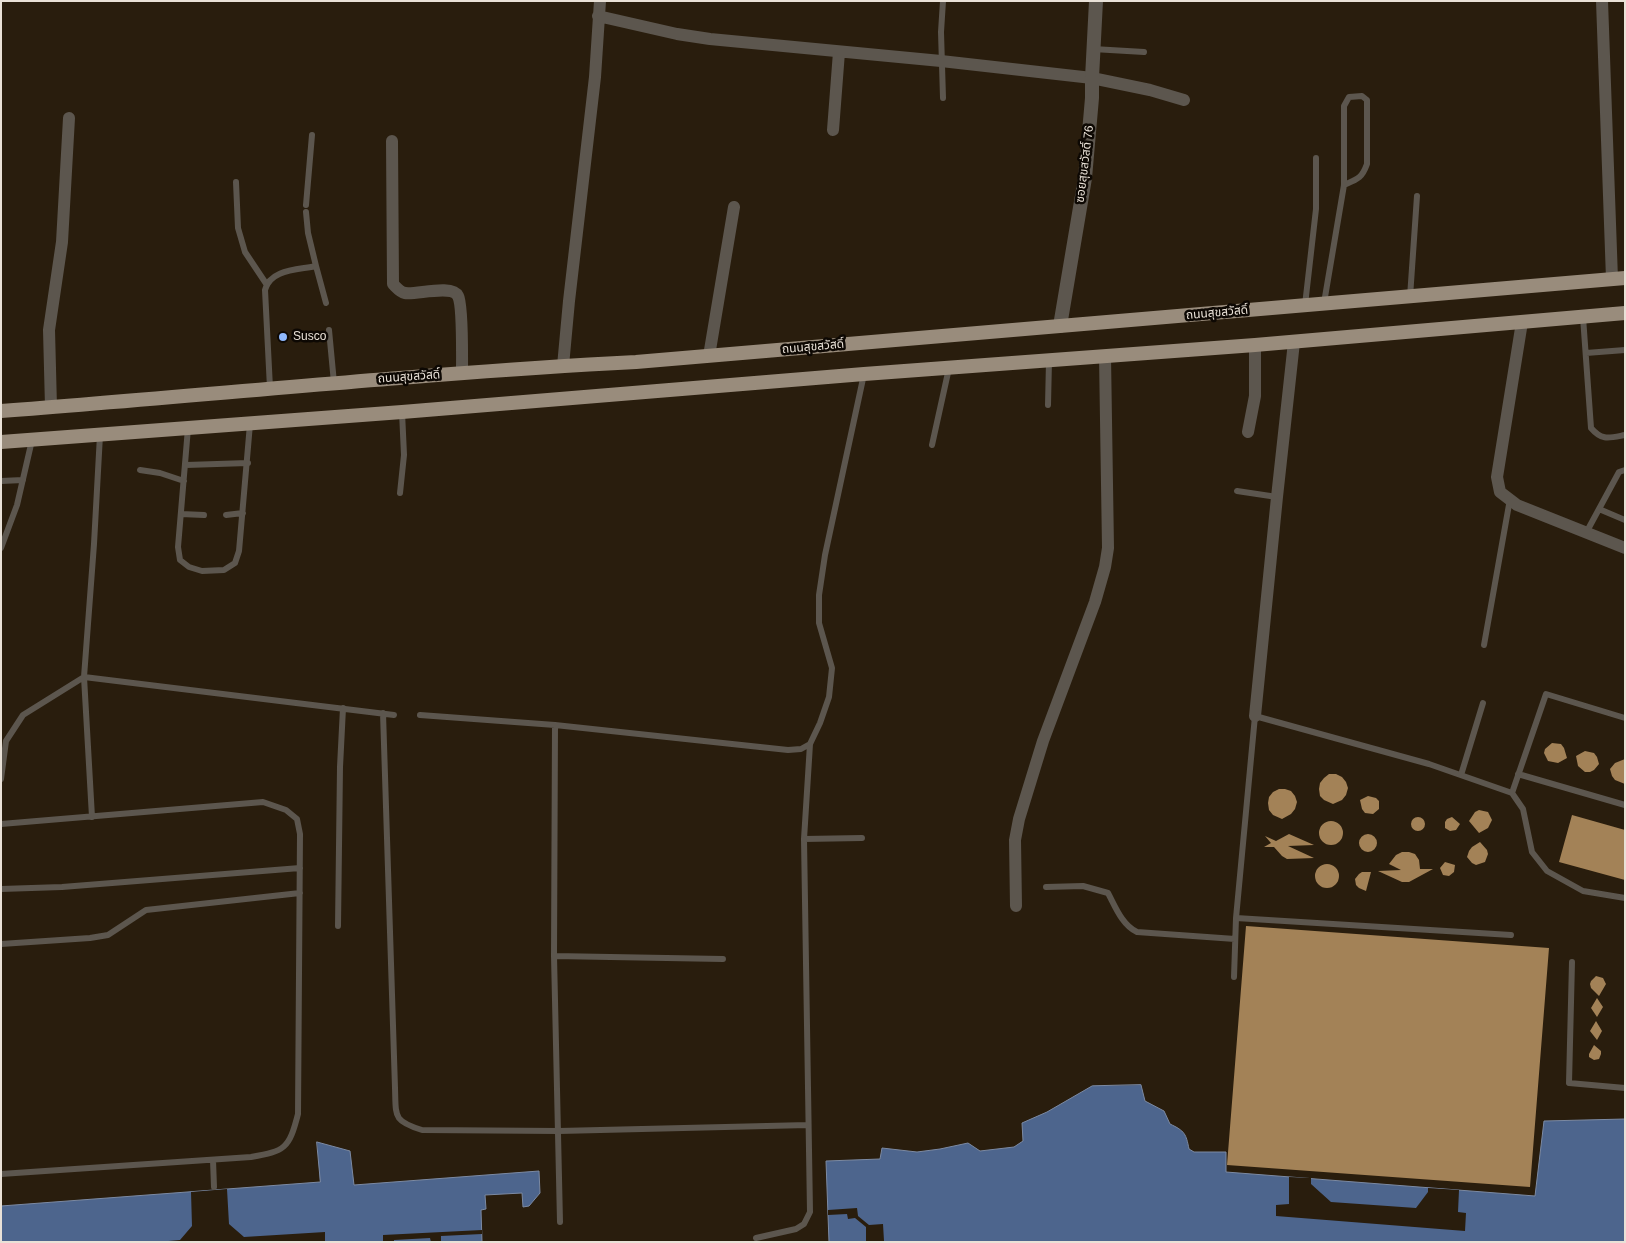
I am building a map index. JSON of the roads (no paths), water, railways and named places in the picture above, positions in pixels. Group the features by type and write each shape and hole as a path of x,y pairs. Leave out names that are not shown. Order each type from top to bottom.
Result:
{"main road":[{"name":"ถนนสุขสวัสดิ์","path":"1,411 334,383 709,356 1618,278"},
{"path":"1,442 250,424 864,374 1255,346 1625,313"}],"street":[{"path":"563,366 595,77 600,1"},
{"name":"ซอยสุขสวัสดิ์ 76","path":"1060,326 1085,178 1092,98 1096,1"},
{"path":"1602,1 1618,278"},
{"path":"598,16 677,34 710,39 941,61 1092,78 1150,90 1184,100"},
{"path":"833,130 839,52"},
{"path":"51,407 49,330 62,242 69,118"},
{"path":"392,141 393,284 398,290 406,293 445,290 455,292 459,296 462,374"},
{"path":"709,356 734,206"},
{"path":"1522,322 1497,477 1500,492 1518,505 1625,548"},
{"path":"1255,716 1294,342"},
{"path":"1248,432 1255,396 1255,346"},
{"path":"1016,906 1015,840 1018,819 1043,741 1085,633 1105,568 1108,539 1105,356"}],"lane":[{"path":"943,1 940,32 943,98"},
{"path":"1093,49 1144,52"},
{"path":"1324,304 1344,184 1344,106 1350,97 1362,96 1367,100 1367,164 1364,174 1344,184"},
{"path":"312,135 306,208 308,233 326,303"},
{"path":"1306,305 1316,209 1316,158"},
{"path":"236,182 238,228 245,252 267,285"},
{"path":"1410,296 1417,196"},
{"path":"270,388 267,285 270,279 279,273 316,266"},
{"path":"1583,317 1590,428 1601,437 1625,435"},
{"path":"329,330 334,383"},
{"path":"1586,353 1625,350"},
{"path":"1048,405 1049,361"},
{"path":"932,445 948,368"},
{"path":"756,1238 796,1229 804,1224 810,1212 804,839 810,744 829,697 832,668 819,623 819,595 832,518 864,374"},
{"path":"400,493 404,456 402,412"},
{"path":"188,428 178,547 180,560 189,567 202,571 224,570 235,563 239,551 250,424"},
{"path":"92,816 84,677 100,434"},
{"path":"1,548 17,505 32,440"},
{"path":"186,465 248,463"},
{"path":"140,470 160,472 184,481"},
{"path":"1586,533 1619,472 1625,470"},
{"path":"1,481 23,480"},
{"path":"1237,491 1277,497"},
{"path":"1484,645 1510,499"},
{"path":"1599,509 1625,520"},
{"path":"181,514 204,515"},
{"path":"226,515 243,514"},
{"path":"1,779 6,741 23,715 84,677 394,715"},
{"path":"1512,793 1546,694 1625,718"},
{"path":"1461,775 1483,703"},
{"path":"338,926 340,767 343,708"},
{"path":"383,714 396,1114 404,1124 422,1130 559,1131 808,1126"},
{"path":"420,715 555,724 788,750 801,749 810,744"},
{"path":"1234,977 1236,918 1255,716 1429,764 1512,793 1523,809 1532,852 1547,871 1583,891 1625,898"},
{"path":"555,724 554,956 560,1222"},
{"path":"1518,774 1625,805"},
{"path":"1,824 264,802 286,810 297,819 300,834 298,1114 293,1134 282,1149 270,1154 251,1157 1,1174"},
{"path":"804,839 862,838"},
{"path":"1,889 62,887 300,868"},
{"path":"1046,887 1083,886 1108,893 1124,921 1130,929 1137,932 1235,939"},
{"path":"1,944 108,935 146,910 300,893"},
{"path":"1236,918 1511,935"},
{"path":"554,956 723,959"},
{"path":"1572,962 1569,1083 1625,1088"},
{"path":"213,1160 214,1187"}],"water":[{"path":"1141,1085 1145,1101 1164,1111 1170,1124 1184,1134 1189,1149 1194,1152 1226,1152 1226,1172 1535,1196 1544,1121 1625,1119 1625,1242 829,1242 826,1161 880,1159 882,1148 917,1152 968,1143 980,1151 1014,1147 1023,1141 1022,1123 1047,1112 1092,1086"},
{"path":"317,1142 350,1151 354,1185 539,1171 540,1193 529,1206 523,1207 522,1193 485,1195 486,1209 481,1210 482,1242 1,1242 1,1206 320,1182"}],"place":[{"name":"Susco","path":"283,337"}]}
